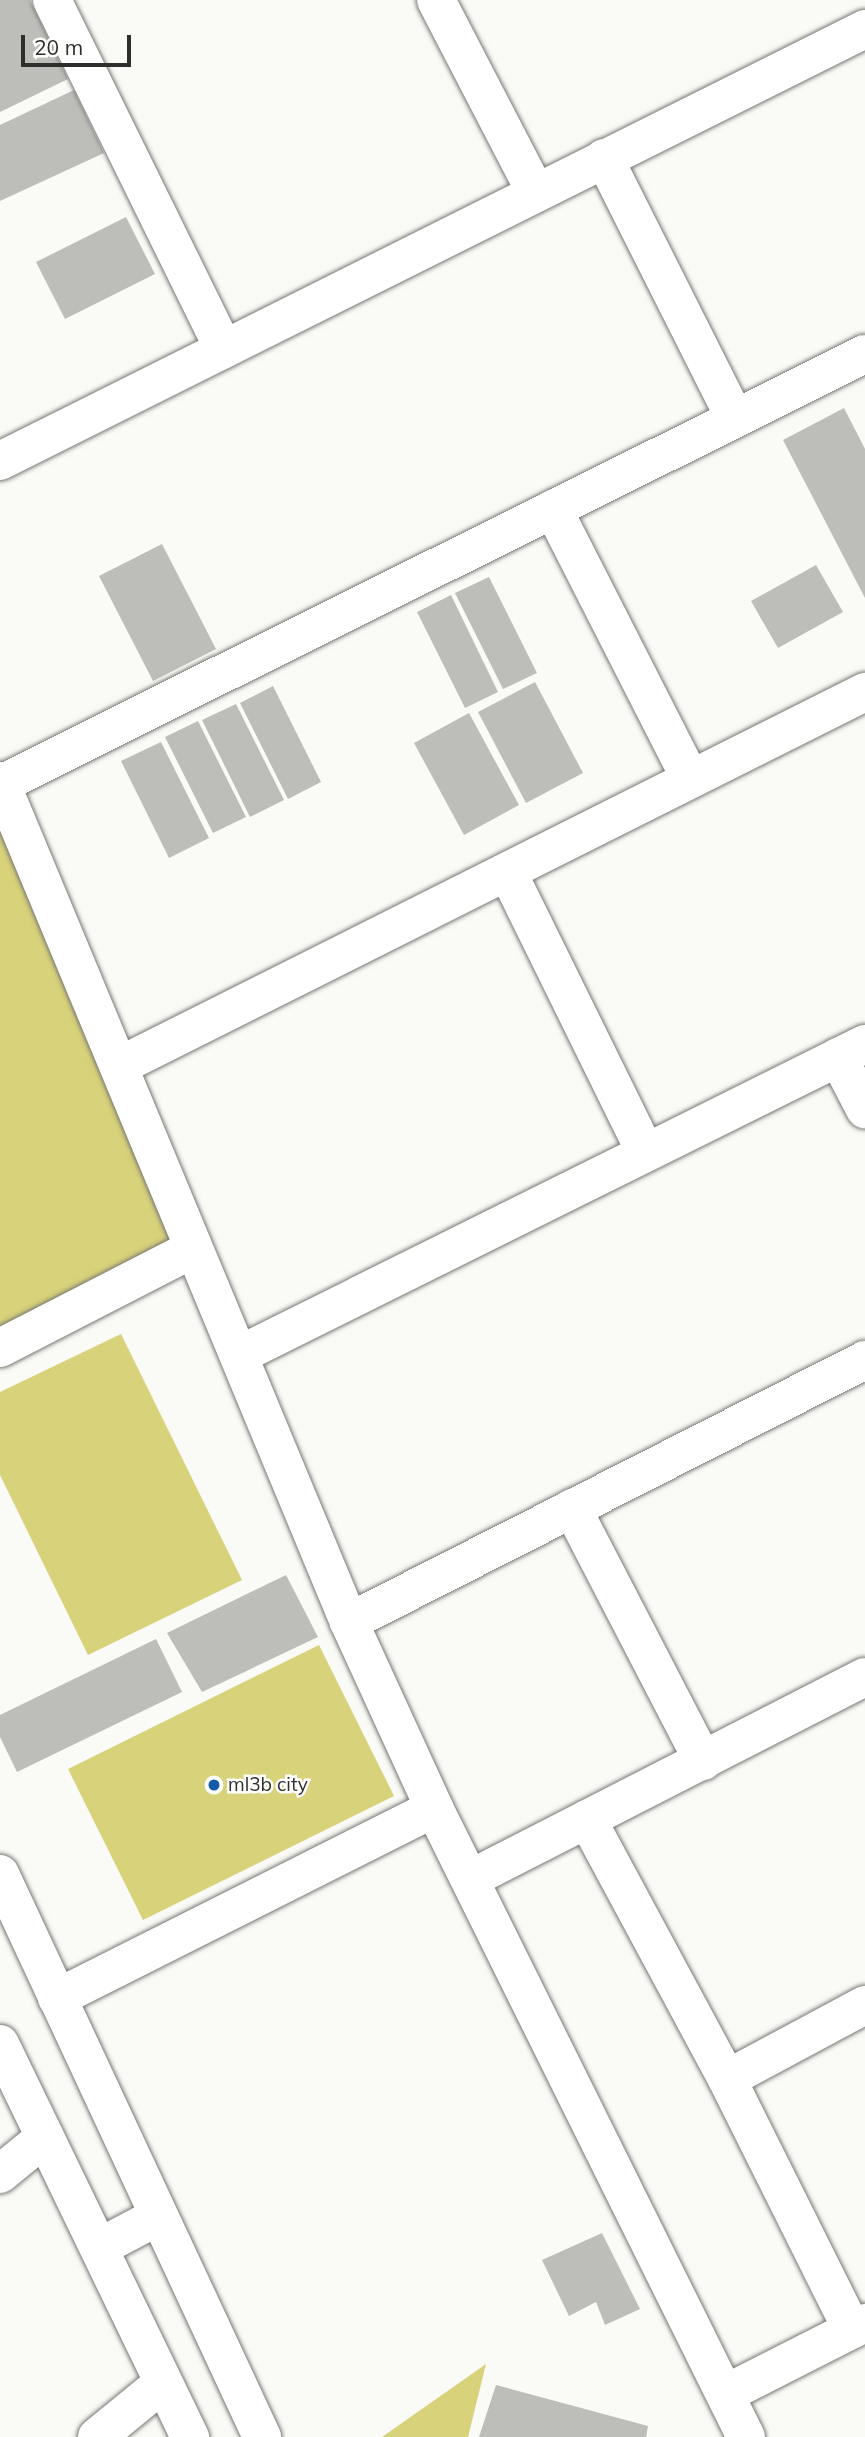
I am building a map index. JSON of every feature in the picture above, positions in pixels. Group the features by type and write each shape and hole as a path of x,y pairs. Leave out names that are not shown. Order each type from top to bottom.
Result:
{"street":[{"path":"52,0 224,349"},
{"path":"436,0 535,191"},
{"path":"0,461 535,191 865,29"},
{"path":"604,158 734,417"},
{"path":"746,2437 727,2393 472,1878 434,1808 349,1622 241,1354 193,1249 1,783 865,354"},
{"path":"553,509 690,778"},
{"path":"119,1066 865,692"},
{"path":"508,873 645,1150"},
{"path":"241,1354 645,1150 851,1050 865,1109"},
{"path":"0,1348 193,1249"},
{"path":"349,1622 865,1360"},
{"path":"572,1508 703,1761"},
{"path":"472,1878 865,1677"},
{"path":"57,1998 434,1808"},
{"path":"587,1819 859,2327 727,2393"},
{"path":"0,1874 157,2217 262,2437"},
{"path":"727,2079 865,2006"},
{"path":"0,2044 190,2437"},
{"path":"0,2174 45,2137"},
{"path":"100,2247 157,2217"},
{"path":"97,2437 163,2383"}],"shaded area":[{"path":"0,794 193,1238 0,1329"},
{"path":"121,1334 242,1580 88,1655 0,1475 0,1392"},
{"path":"319,1645 394,1796 143,1920 68,1769"},
{"path":"486,2364 468,2437 382,2437"}],"building":[{"path":"0,0 30,0 68,79 0,112"},
{"path":"74,90 104,153 0,201 0,125"},
{"path":"126,217 155,274 65,319 36,262"},
{"path":"844,408 865,449 865,598 783,440"},
{"path":"162,544 216,649 153,681 99,576"},
{"path":"816,565 843,612 778,648 751,601"},
{"path":"489,577 537,673 503,689 455,593"},
{"path":"451,595 498,692 465,708 417,612"},
{"path":"535,682 583,773 526,803 478,712"},
{"path":"273,686 321,782 288,799 240,703"},
{"path":"236,704 284,800 250,817 202,720"},
{"path":"469,713 519,805 464,835 414,743"},
{"path":"198,721 246,817 213,833 165,737"},
{"path":"161,742 209,838 169,858 121,761"},
{"path":"286,1575 318,1637 202,1692 167,1633"},
{"path":"156,1639 182,1692 17,1772 0,1737 0,1715"},
{"path":"602,2233 640,2309 605,2325 596,2302 569,2316 542,2260"},
{"path":"496,2385 648,2426 646,2437 479,2437"}],"place":[{"name":"ml3b city","path":"214,1785"}]}
